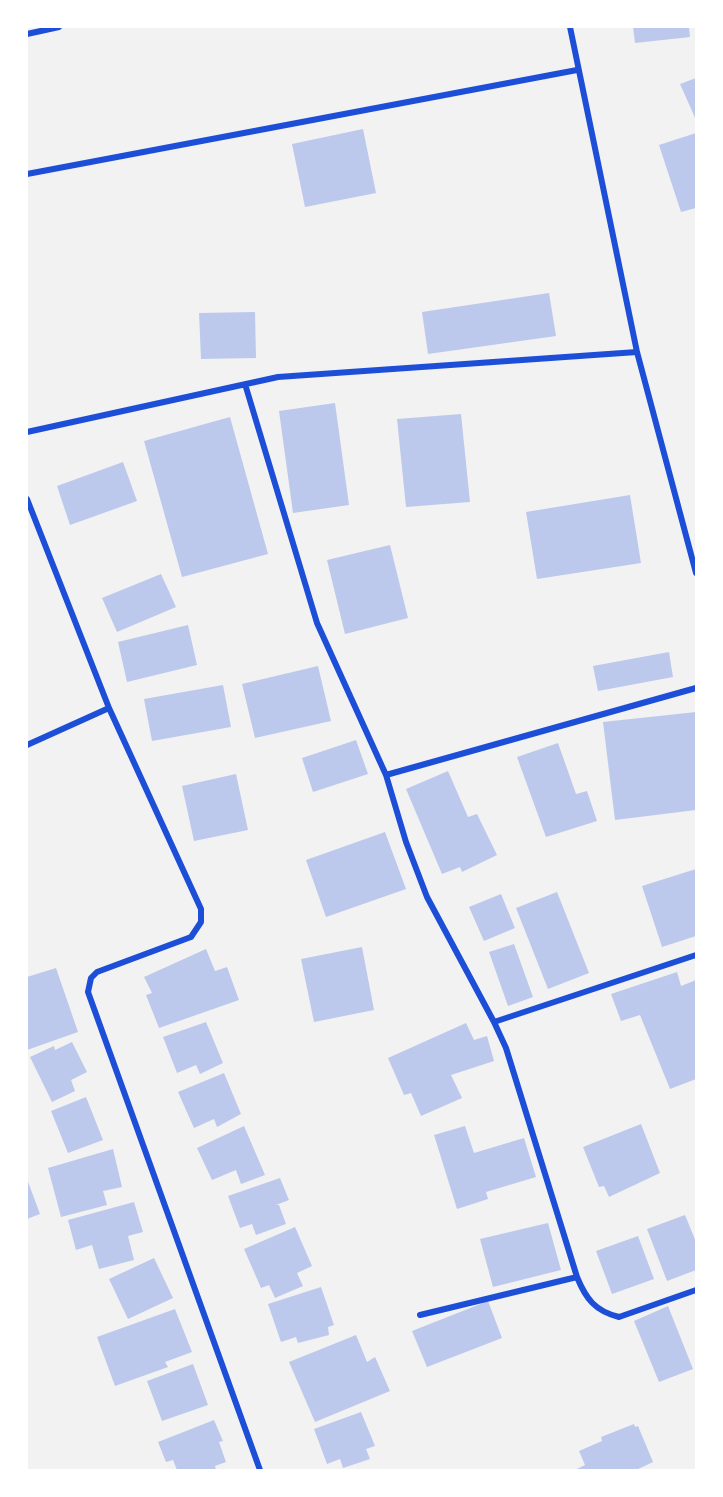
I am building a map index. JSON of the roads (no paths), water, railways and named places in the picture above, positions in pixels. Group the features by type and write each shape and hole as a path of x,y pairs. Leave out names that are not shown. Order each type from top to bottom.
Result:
{"street":[{"path":"27,34 59,27"},
{"path":"570,27 577,70 637,352 696,573"},
{"path":"27,174 577,70"},
{"path":"27,432 278,377 637,352"},
{"path":"245,384 317,623 386,775 406,842 427,897 506,1048 585,1298 606,1314 619,1317 696,1290"},
{"path":"27,499 109,708 202,915 199,928 191,937 97,972 91,978 88,992 260,1470"},
{"path":"386,775 696,688"},
{"path":"27,745 109,708"},
{"path":"494,1022 696,955"},
{"path":"420,1315 577,1277"}]}
